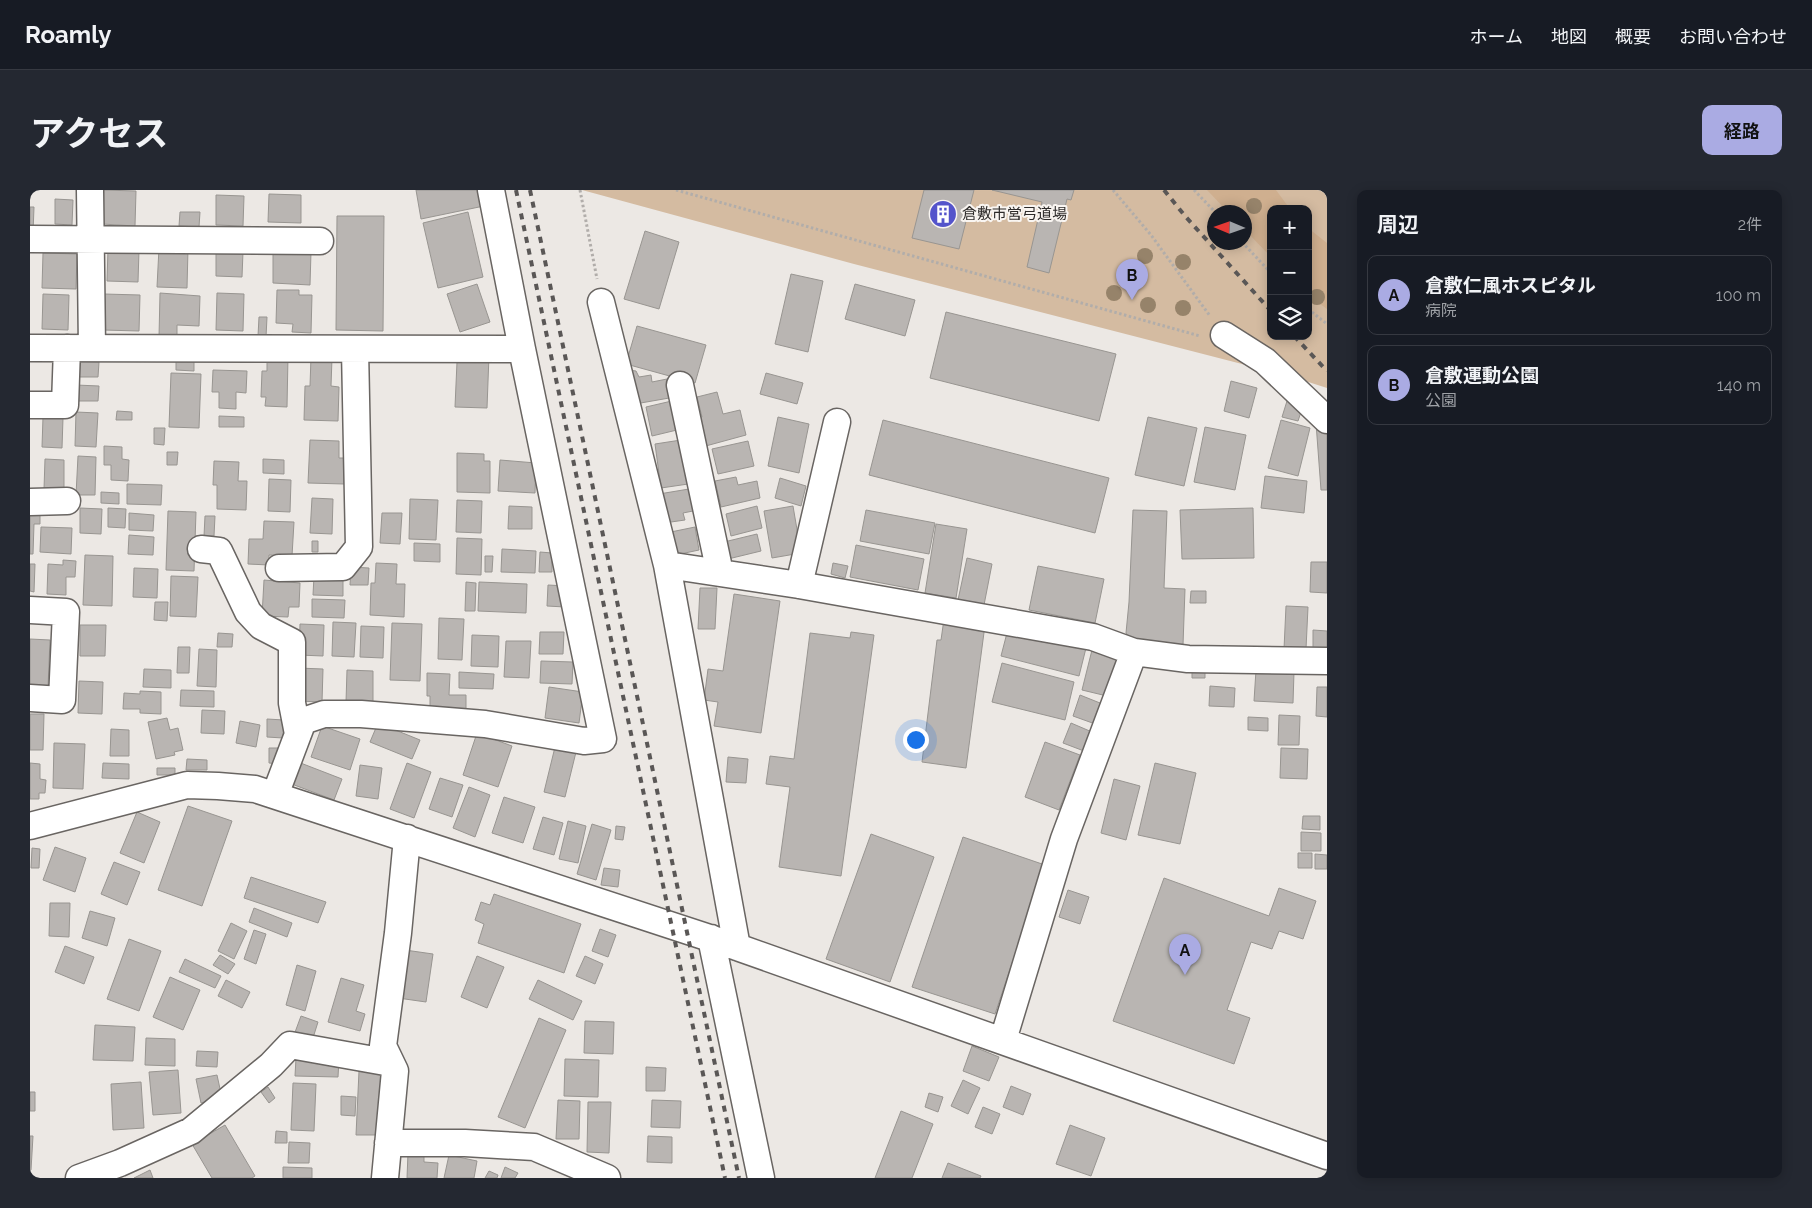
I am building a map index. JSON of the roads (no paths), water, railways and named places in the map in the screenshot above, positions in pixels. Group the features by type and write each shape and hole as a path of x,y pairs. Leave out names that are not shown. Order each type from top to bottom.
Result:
{"street":[{"path":"90,190 92,348"},
{"path":"275,795 302,722 324,714 361,714 485,724 584,741 603,738 522,350 491,190"},
{"path":"30,239 320,241"},
{"path":"601,302 667,565 738,947"},
{"path":"1224,335 1265,361 1327,420"},
{"path":"30,348 522,350"},
{"path":"30,405 64,405 66,348"},
{"path":"279,568 343,566 360,547 355,349"},
{"path":"680,385 720,574"},
{"path":"799,585 837,422"},
{"path":"30,502 67,501"},
{"path":"201,550 219,551 248,612 261,626 292,642 292,703 298,734"},
{"path":"667,565 799,585 1093,637 1134,652 1188,659 1327,661"},
{"path":"30,610 66,612 62,700 30,698"},
{"path":"1003,1040 1064,839 1134,652"},
{"path":"30,826 188,786 255,789 738,947 1327,1156"},
{"path":"385,1178 395,1071 383,1046 398,933 407,838"},
{"path":"711,938 761,1178"},
{"path":"79,1178 120,1163 191,1132 271,1065 290,1045 391,1063"},
{"path":"388,1143 465,1143 534,1147 607,1178"}],"railway":[{"path":"516,190 725,1178"},
{"path":"530,190 739,1178"},
{"path":"1164,190 1267,307"},
{"path":"1298,340 1327,371"}],"place":[{"name":"倉敷市営弓道場","path":"943,214"},
{"name":"倉敷運動公園","path":"1132,300"},
{"name":"倉敷仁風ホスピタル","path":"1185,975"}]}
